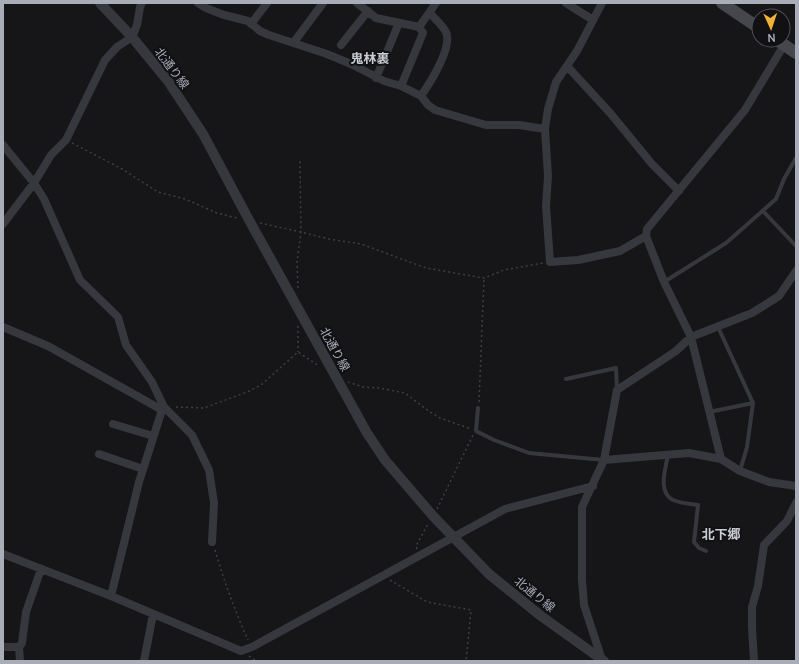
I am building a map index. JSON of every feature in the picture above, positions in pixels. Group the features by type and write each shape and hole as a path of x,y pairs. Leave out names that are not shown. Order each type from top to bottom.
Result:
{"main road":[{"path":"722,3 751,23"}],"street":[{"name":"北通り線","path":"100,3 132,37 168,81 202,134 366,433 385,460 453,538 495,578 541,616 602,660"},
{"path":"3,224 34,183 51,155 66,140 105,60 117,47 132,37 137,25 142,3"},
{"path":"198,3 224,15 248,21 260,31 269,35 333,56 376,78 401,86 421,96 428,105 435,110 486,125 519,125 545,129"},
{"path":"251,24 267,3"},
{"path":"294,42 323,3"},
{"path":"357,3 376,18 419,28 423,33 401,86"},
{"path":"419,28 436,3"},
{"path":"566,3 593,20"},
{"path":"602,3 577,51 556,82 548,109 545,129 548,176 546,192 547,222 550,262 578,260 620,251 646,236"},
{"path":"341,45 368,11"},
{"path":"421,96 433,79 448,44 446,33 430,13"},
{"path":"376,78 398,23"},
{"path":"721,459 691,337 664,282 646,236 647,229 745,110 778,48"},
{"path":"567,66 611,114 652,164 679,191"},
{"path":"3,145 6,154 34,183 44,199 80,280 118,317 126,345 152,382 163,409 143,469 111,596"},
{"path":"3,209 12,212"},
{"path":"602,660 584,604 582,580 582,507 604,460 617,390 676,351 691,337 752,313 779,296 796,270"},
{"path":"3,327 48,346 163,409 192,435 209,470 214,503 212,542"},
{"path":"113,424 153,436"},
{"path":"604,460 689,453 721,459 740,471 769,482 796,486"},
{"path":"99,454 143,469"},
{"path":"3,554 111,596 241,651 252,647 505,509 593,486"},
{"path":"754,661 752,607 758,586 764,545 787,521 796,503"},
{"path":"20,661 19,647 22,643 26,612 41,569"},
{"path":"144,661 154,614"},
{"path":"3,647 19,647"}],"lane":[{"path":"664,282 726,243 776,199 784,179 796,158"},
{"path":"763,211 796,246"},
{"path":"718,326 753,403 747,446 740,471"},
{"path":"566,379 616,368 617,390"},
{"path":"709,412 753,403"},
{"path":"478,408 476,430 494,440 529,453 604,460"},
{"path":"668,454 663,486 668,495 674,500 698,505 694,542 699,548 706,551"}],"path":[{"path":"66,140 122,169 158,192 185,199 217,213 329,239 361,244 426,268 484,278 504,270 550,262"},
{"path":"298,292 297,262 302,232 300,161"},
{"path":"478,408 484,278"},
{"path":"163,409 204,408 247,392 261,385 298,352 298,323"},
{"path":"298,352 320,366"},
{"path":"336,377 363,387 379,388 405,393 440,418 476,430 433,516 416,546 420,556"},
{"path":"212,542 221,573 236,613 252,647"},
{"path":"383,576 427,602 471,610 466,661"}],"district":[{"name":"鬼林裏","path":"370,58"},
{"name":"北下郷","path":"721,534"}]}
